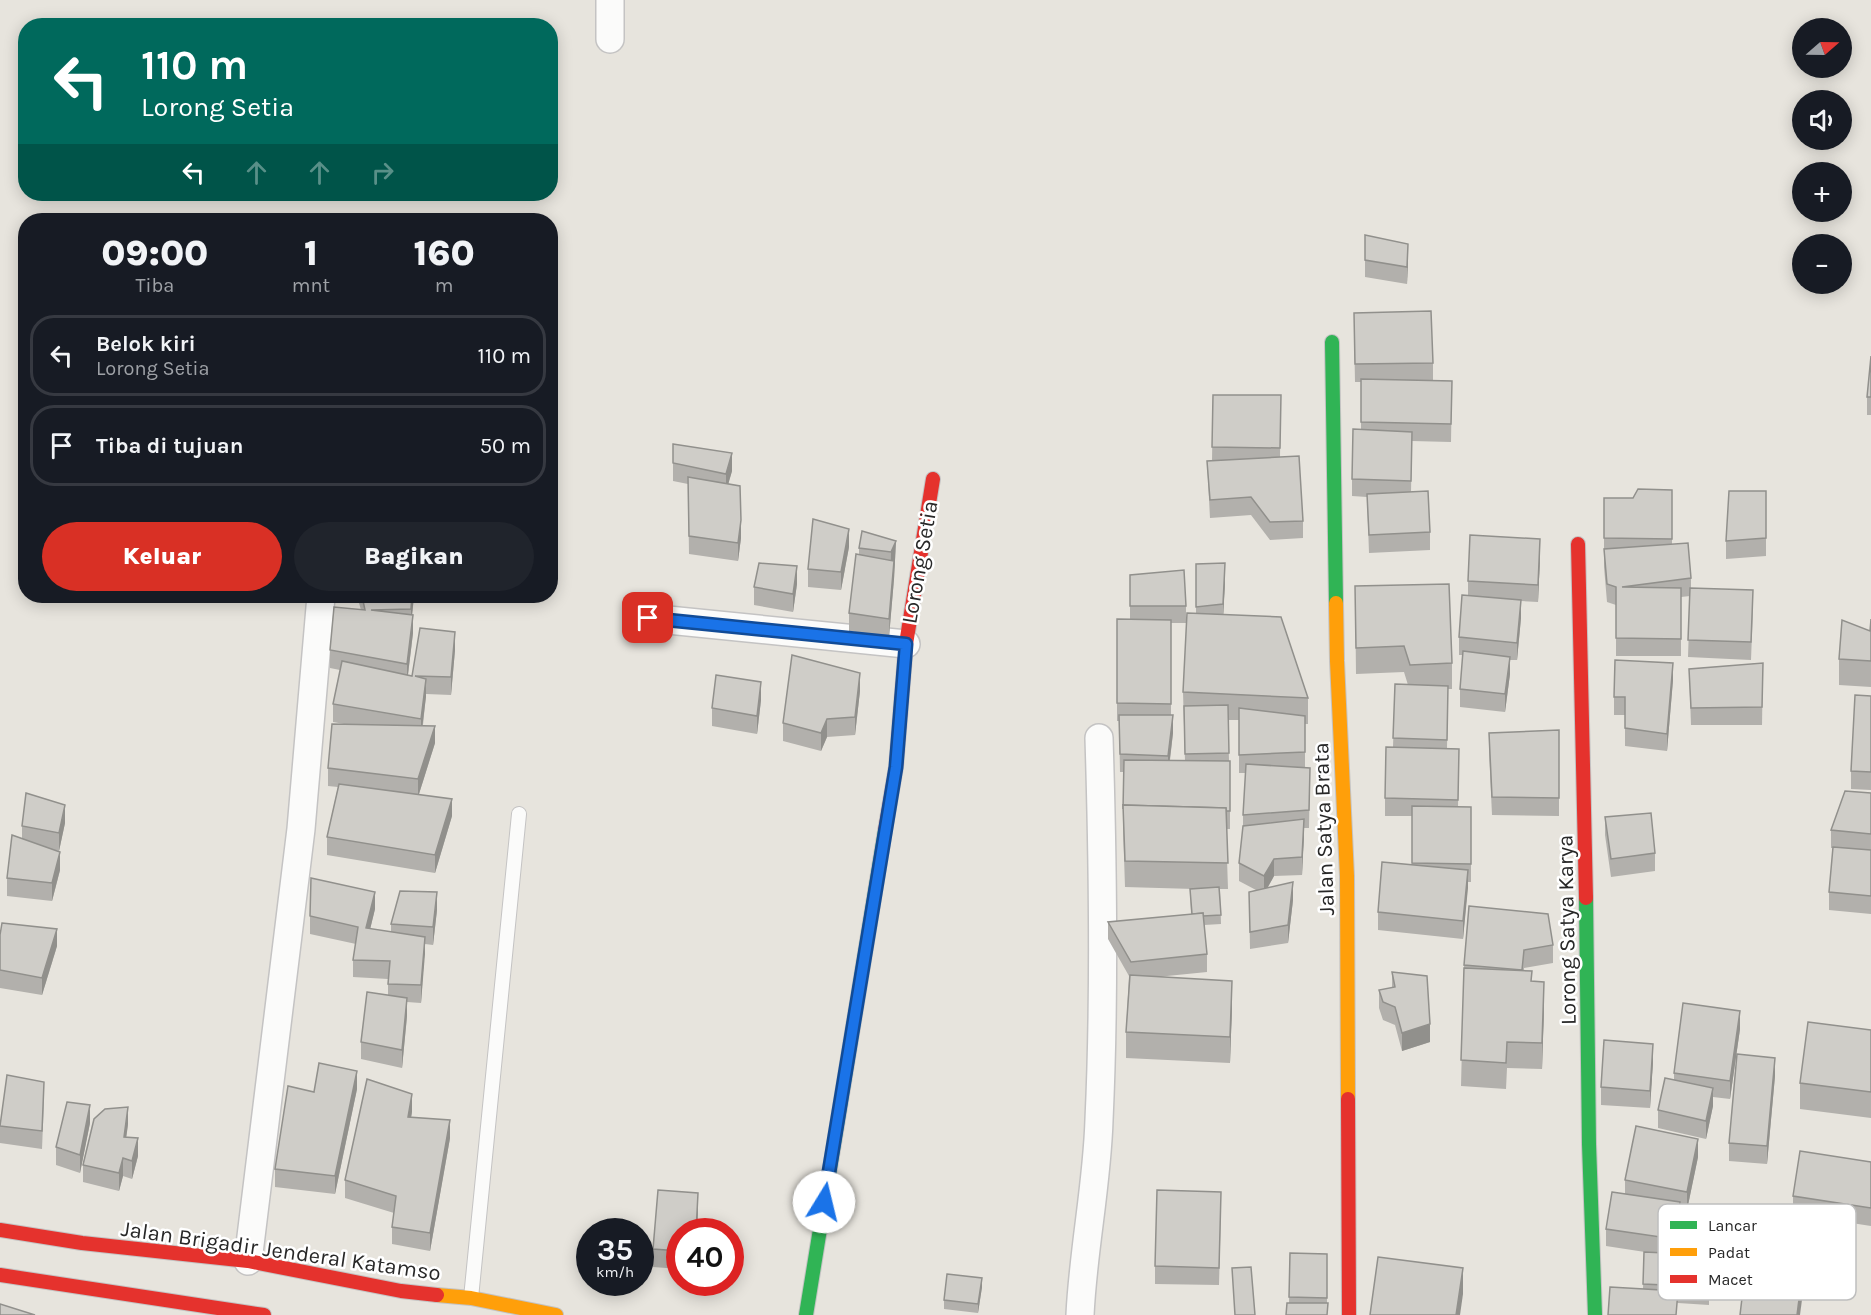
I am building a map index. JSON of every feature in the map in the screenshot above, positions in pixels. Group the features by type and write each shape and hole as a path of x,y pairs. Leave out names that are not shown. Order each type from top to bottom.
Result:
{"street":[{"path":"610,0 610,39"},
{"name":"Jalan Satya Brata","path":"1332,342 1337,661 1347,876 1349,1315"},
{"name":"Lorong Setia","path":"806,1315 896,767 906,644 933,479"},
{"name":"Lorong Satya Karya","path":"1578,544 1586,876 1589,1144 1595,1315"},
{"path":"248,1261 301,829 320,603"},
{"name":"Lorong Setia","path":"648,618 906,644"},
{"path":"1080,1315 1099,1121 1103,895 1100,738"},
{"name":"Jalan Brigadir Jenderal Katamso","path":"0,1230 82,1243 248,1261 401,1291 471,1298 556,1315"},
{"path":"0,1275 264,1315"}],"lane":[{"path":"471,1298 519,814"}],"building":[{"path":"1365,235 1408,244 1407,267 1365,260"},
{"path":"1431,311 1433,363 1355,364 1354,313"},
{"path":"1871,356 1871,397 1867,397"},
{"path":"1361,379 1452,381 1451,424 1361,422"},
{"path":"1213,395 1281,395 1280,448 1212,447"},
{"path":"1353,429 1412,432 1411,481 1352,479"},
{"path":"673,444 732,453 726,474 673,463"},
{"path":"1299,456 1303,521 1270,522 1251,497 1210,500 1207,461"},
{"path":"688,477 740,486 741,520 738,543 689,536"},
{"path":"1638,489 1672,490 1672,539 1604,538 1604,498 1633,498"},
{"path":"1428,491 1430,532 1369,535 1367,494"},
{"path":"1729,491 1766,491 1766,538 1726,541"},
{"path":"813,519 849,529 841,572 808,569"},
{"path":"862,531 896,541 891,552 859,548"},
{"path":"1470,535 1540,539 1538,585 1468,581"},
{"path":"1688,543 1691,578 1622,587 1681,588 1681,639 1616,638 1616,587 1607,584 1604,549"},
{"path":"856,554 894,561 889,619 849,613"},
{"path":"759,563 797,566 793,594 754,587"},
{"path":"1225,563 1223,604 1196,607 1196,564"},
{"path":"1184,570 1186,606 1130,606 1130,575"},
{"path":"1449,584 1452,663 1410,665 1404,646 1356,648 1355,586"},
{"path":"1690,588 1753,590 1751,642 1688,640"},
{"path":"1462,595 1521,600 1517,643 1459,637"},
{"path":"364,603 411,603 411,609 371,610 413,615 407,664 330,650 334,607 365,610"},
{"path":"1187,613 1281,617 1308,698 1183,692"},
{"path":"1117,619 1171,620 1171,704 1117,703"},
{"path":"1871,619 1871,661 1839,659 1842,620 1870,631"},
{"path":"420,628 455,632 451,677 415,676 426,679 421,719 333,704 342,661 412,676"},
{"path":"1463,651 1510,657 1505,694 1460,689"},
{"path":"792,655 860,673 855,717 827,719 821,733 783,723"},
{"path":"1615,660 1673,663 1667,734 1625,728 1625,697 1614,697"},
{"path":"1763,663 1762,707 1691,708 1689,669"},
{"path":"716,675 761,682 757,716 712,708"},
{"path":"1395,684 1448,686 1447,740 1393,738"},
{"path":"1855,695 1871,696 1871,772 1851,771"},
{"path":"1228,705 1229,753 1185,754 1184,706"},
{"path":"1239,708 1305,716 1305,752 1239,755"},
{"path":"1119,715 1173,715 1168,756 1120,754"},
{"path":"332,724 435,726 418,779 328,768"},
{"path":"1559,730 1559,798 1492,797 1489,733"},
{"path":"1386,747 1459,749 1458,800 1385,798"},
{"path":"1124,760 1230,761 1230,811 1226,811 1226,808 1123,805"},
{"path":"1246,764 1310,768 1309,810 1243,815"},
{"path":"339,784 452,799 435,855 327,837"},
{"path":"1845,791 1871,793 1871,834 1831,830"},
{"path":"26,793 65,805 59,833 22,826"},
{"path":"1123,805 1226,808 1228,863 1125,861"},
{"path":"1412,806 1471,807 1471,864 1412,863"},
{"path":"1651,813 1655,853 1611,859 1605,817"},
{"path":"1304,819 1302,857 1274,859 1264,876 1239,863 1243,826"},
{"path":"12,835 60,852 52,883 7,878"},
{"path":"1833,847 1871,850 1871,896 1829,892"},
{"path":"1382,862 1468,870 1463,921 1378,912"},
{"path":"311,878 375,892 366,928 425,937 421,985 388,984 390,961 353,960 358,927 310,916"},
{"path":"1293,882 1288,925 1250,932 1249,892"},
{"path":"1219,887 1221,915 1192,914 1190,889"},
{"path":"400,891 437,892 433,927 391,924"},
{"path":"1469,906 1548,914 1553,945 1524,950 1522,970 1464,965"},
{"path":"1203,913 1207,954 1131,962 1108,922"},
{"path":"2,923 57,929 42,978 0,970"},
{"path":"1464,968 1532,971 1531,981 1544,982 1542,1043 1507,1042 1506,1063 1461,1060"},
{"path":"1392,972 1427,976 1430,1024 1402,1033 1395,1007 1383,1002 1379,990 1395,987"},
{"path":"1130,975 1232,981 1230,1037 1126,1032"},
{"path":"367,992 407,998 402,1050 361,1042"},
{"path":"1683,1003 1740,1011 1730,1081 1674,1073"},
{"path":"1808,1022 1871,1030 1871,1092 1800,1083"},
{"path":"1604,1040 1653,1044 1650,1091 1601,1087"},
{"path":"1737,1054 1775,1058 1767,1146 1729,1143"},
{"path":"319,1063 357,1071 335,1176 275,1169 288,1086 314,1092"},
{"path":"7,1075 44,1082 42,1131 0,1126"},
{"path":"1665,1078 1713,1088 1706,1121 1658,1110"},
{"path":"367,1079 412,1094 408,1117 450,1120 430,1233 392,1227 396,1196 345,1180"},
{"path":"67,1102 90,1105 80,1155 56,1147"},
{"path":"128,1107 124,1137 138,1138 132,1161 123,1158 119,1173 83,1165 94,1119 105,1109"},
{"path":"1636,1126 1698,1139 1687,1192 1625,1180"},
{"path":"1800,1151 1871,1162 1871,1208 1793,1196"},
{"path":"658,1190 698,1193 697,1218 666,1218 666,1250 654,1249"},
{"path":"1157,1190 1221,1192 1219,1268 1155,1266"},
{"path":"1612,1192 1680,1202 1680,1204 1658,1204 1658,1237 1606,1229"},
{"path":"1644,1252 1658,1253 1658,1285 1643,1284"},
{"path":"1290,1253 1327,1254 1327,1298 1289,1297"},
{"path":"1378,1257 1463,1268 1456,1315 1370,1315"},
{"path":"1251,1267 1255,1315 1235,1315 1232,1268"},
{"path":"947,1274 982,1278 978,1304 944,1300"},
{"path":"1610,1287 1658,1290 1658,1300 1677,1300 1676,1315 1608,1315"},
{"path":"1742,1300 1799,1300 1797,1315 1740,1315"},
{"path":"1287,1303 1328,1303 1327,1315 1286,1315"},
{"path":"0,1304 35,1315 0,1315"}],"traffic: fast":[{"path":"1332,342 1336,603"},
{"path":"806,1315 885,831"},
{"path":"1586,898 1589,1144 1595,1315"}],"traffic: slow":[{"path":"1336,603 1347,876 1348,1099"},
{"path":"437,1295 471,1298 556,1315"}],"traffic: jam":[{"path":"885,831 896,767 906,644 933,479"},
{"path":"1578,544 1586,898"},
{"path":"1348,1099 1349,1315"},
{"path":"0,1230 82,1243 248,1261 401,1291 437,1295"},
{"path":"0,1275 264,1315"}],"route":[{"path":"648,618 906,644 896,767 824,1202"}]}
